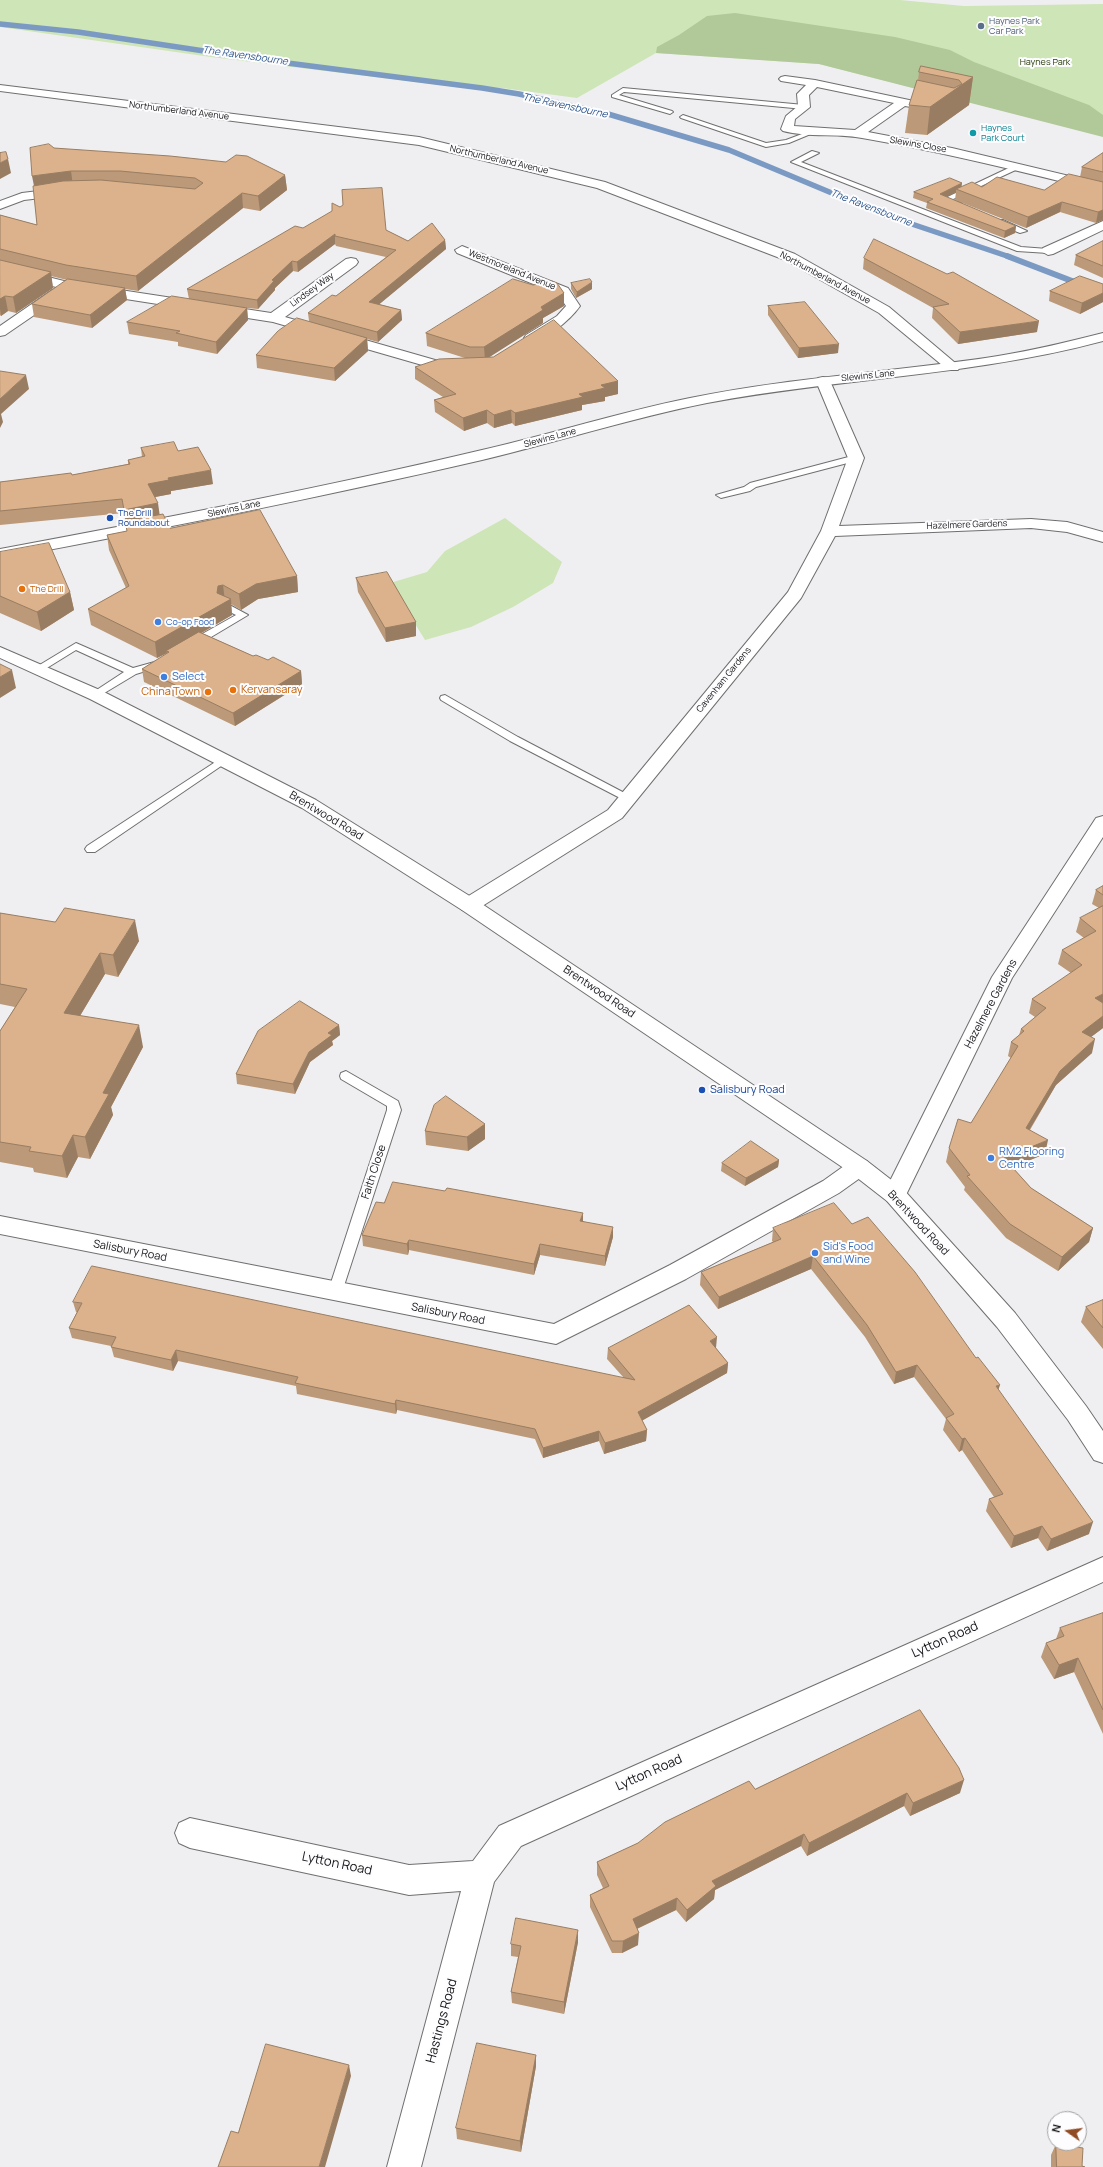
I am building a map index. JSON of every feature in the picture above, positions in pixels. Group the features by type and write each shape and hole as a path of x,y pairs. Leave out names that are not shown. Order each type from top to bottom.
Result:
{"street":[{"path":"785,79 815,83 951,111"},
{"path":"804,107 803,94 815,83"},
{"name":"Northumberland Avenue","path":"0,88 419,141 601,185 790,257 884,310 953,367"},
{"path":"857,134 904,102"},
{"name":"Slewins Close","path":"804,107 790,118 787,129 810,133 857,134 966,154 1103,188"},
{"path":"0,205 22,197 76,190"},
{"path":"1048,251 1103,225"},
{"name":"Westmoreland Avenue","path":"462,250 563,291 573,306 562,319 522,344"},
{"name":"Lindsey Way","path":"274,318 351,262"},
{"path":"0,269 68,286 274,318 441,366 472,366"},
{"path":"0,332 68,286"},
{"name":"Slewins Lane","path":"0,554 149,527 425,468 514,448 687,402 823,381 953,367 1041,354 1103,337"},
{"path":"823,381 856,458"},
{"name":"Cavenham Gardens","path":"469,905 615,814 794,594 829,530 856,458"},
{"name":"Hazelmere Gardens","path":"829,530 1046,523 1083,529 1103,537"},
{"name":"Brentwood Road","path":"0,652 96,695 309,804 469,905 858,1167 894,1195 1006,1320 1077,1413 1103,1452"},
{"name":"Hazelmere Gardens","path":"894,1195 1002,977 1103,822"},
{"name":"Salisbury Road","path":"0,1225 335,1292 556,1334 678,1272 831,1187 858,1167"},
{"name":"Lytton Road","path":"190,1833 409,1880 481,1875 510,1836 1103,1569"},
{"name":"Hastings Road","path":"404,2167 481,1875"}],"lane":[{"path":"670,112 614,96 623,90 804,107"},
{"path":"683,117 766,145 787,142 810,133"},
{"path":"815,153 795,162 1020,248 1048,251"},
{"path":"966,208 945,200 1018,167"},
{"path":"994,220 1022,231"},
{"path":"721,495 856,458"},
{"path":"184,649 243,615 224,605"},
{"path":"38,669 76,646 132,672"},
{"path":"96,695 132,672 154,666 165,660"},
{"path":"445,698 514,739 628,798"},
{"path":"90,849 223,760"},
{"name":"Faith Close","path":"335,1292 394,1110 393,1104 346,1076"}],"green space":[{"name":"Haynes Park","path":"0,0 900,0 964,6 1103,4 1103,136 819,64 656,53 577,98 502,88 464,88 211,57 0,27"},
{"path":"735,13 895,37 950,50 974,62 1089,105 1103,115 1103,137 819,64 656,53 657,47 679,35 707,16"},
{"path":"505,518 562,562 553,583 513,607 471,627 425,640 390,583 427,572 445,551"}],"building":[{"path":"921,66 973,77 930,107 909,105 917,80 954,88 962,84 959,80 919,72"},
{"path":"49,144 54,148 170,156 226,162 236,155 247,156 285,175 258,196 242,193 136,276 66,265 0,249 0,215 37,225 33,186 63,181 101,180 195,189 203,183 195,178 120,171 71,171 32,176 30,148"},
{"path":"6,152 8,159 0,163 0,153"},
{"path":"1103,153 1103,172 1082,167"},
{"path":"1069,174 1103,182 1103,210 1098,212 1062,202 1028,217 956,189 972,182 982,187 997,177 1044,190"},
{"path":"950,178 962,183 940,194 1016,226 1005,231 927,202 933,199 914,192"},
{"path":"382,188 386,230 408,241 432,223 445,240 369,302 401,310 377,332 308,313 332,295 336,296 396,250 335,236 335,234 297,262 292,261 272,280 274,281 257,300 187,289 295,226 303,228 332,211 332,203 340,207 343,205 342,190"},
{"path":"874,239 947,274 953,272 1039,321 960,332 933,307 949,304 864,258"},
{"path":"1103,241 1103,266 1076,255"},
{"path":"0,260 51,272 13,297 5,296 0,299"},
{"path":"1080,276 1103,284 1103,293 1082,303 1050,291"},
{"path":"68,279 125,288 90,315 32,304"},
{"path":"513,279 533,285 552,281 557,283 564,293 541,307 543,310 484,347 470,347 426,333"},
{"path":"590,279 592,282 577,292 571,283"},
{"path":"172,296 247,308 216,342 176,333 180,331 127,322"},
{"path":"805,302 839,344 799,348 768,306"},
{"path":"297,318 367,338 334,368 256,355 278,331"},
{"path":"554,320 618,381 601,385 605,388 579,394 583,397 515,413 511,410 494,415 487,410 463,418 434,400 456,394 415,367 439,359 493,357"},
{"path":"0,371 26,375 0,399"},
{"path":"174,442 178,451 198,447 211,470 168,478 169,480 148,484 158,503 124,510 122,499 0,511 0,482 71,473 72,475 130,464 128,460 145,456 141,448"},
{"path":"260,510 297,576 256,584 239,594 223,585 218,586 217,593 231,599 155,642 88,609 129,586 107,535 127,531 125,521 163,514 170,528"},
{"path":"49,543 70,592 37,612 0,596 0,552"},
{"path":"387,572 416,622 385,628 356,578"},
{"path":"199,632 253,656 256,655 268,660 273,657 301,671 233,713 142,669 169,652 166,651"},
{"path":"0,664 12,670 0,677"},
{"path":"1103,886 1103,895 1096,890"},
{"path":"1103,906 1103,994 1095,998 1103,1003 1103,1016 1082,1032 1095,1039 1060,1071 1026,1128 1048,1140 1004,1158 1031,1188 1093,1228 1062,1257 1010,1224 967,1176 970,1175 949,1148 958,1119 971,1123 1018,1046 1011,1042 1024,1031 1021,1029 1046,1008 1032,999 1082,965 1062,950 1096,931 1080,918"},
{"path":"65,908 135,920 113,955 100,953 64,1013 139,1025 103,1093 109,1094 85,1137 73,1135 62,1156 29,1151 31,1147 0,1142 0,1031 27,989 0,984 0,913 55,922"},
{"path":"300,1001 339,1025 328,1033 332,1035 309,1052 293,1084 236,1074 258,1031"},
{"path":"446,1096 485,1124 467,1137 425,1131 434,1105"},
{"path":"751,1141 779,1160 746,1178 722,1163"},
{"path":"393,1182 445,1191 447,1188 583,1213 580,1221 613,1227 605,1256 540,1244 534,1264 409,1240 407,1244 362,1235 376,1202 384,1203"},
{"path":"834,1203 852,1224 868,1217 915,1272 976,1358 978,1357 1000,1385 996,1386 1093,1522 1051,1539 1042,1526 1014,1536 989,1499 1003,1494 965,1438 962,1439 946,1418 954,1414 917,1365 896,1372 867,1325 813,1256 719,1297 701,1272 781,1239 773,1228"},
{"path":"92,1266 635,1380 608,1348 689,1305 717,1337 710,1341 728,1363 638,1412 647,1430 605,1443 599,1431 543,1448 535,1429 396,1400 395,1404 295,1383 298,1377 176,1350 171,1360 111,1347 116,1337 69,1328 82,1303 73,1302"},
{"path":"1103,1300 1103,1328 1086,1307"},
{"path":"1103,1613 1103,1710 1078,1658 1059,1665 1046,1643 1064,1636 1060,1628"},
{"path":"920,1710 959,1768 964,1780 913,1803 907,1793 809,1843 804,1834 712,1881 716,1886 687,1910 677,1898 633,1919 639,1933 623,1941 612,1941 590,1895 609,1886 597,1862 638,1843 665,1822 749,1781 755,1789"},
{"path":"516,1918 578,1930 564,2002 511,1992 521,1946 511,1944"},
{"path":"477,2043 536,2055 520,2141 456,2128"},
{"path":"266,2044 349,2065 319,2167 218,2167 231,2131 238,2133"},
{"path":"1056,2151 1083,2151 1082,2166 1085,2167 1057,2167"}],"waterway":[{"name":"The Ravensbourne","path":"0,24 78,32 264,60 482,88 519,94 608,114 729,150 882,214 1010,257"},
{"name":"The Ravensbourne","path":"1007,256 1103,293"}],"place":[{"name":"Haynes Park Car Park","path":"981,26"},
{"name":"Haynes Park Court","path":"973,133"},
{"name":"The Drill Roundabout","path":"110,518"},
{"name":"The Drill","path":"22,589"},
{"name":"Co-op Food","path":"158,622"},
{"name":"Select","path":"164,677"},
{"name":"Kervansaray","path":"233,690"},
{"name":"China Town","path":"208,692"},
{"name":"Salisbury Road","path":"702,1090"},
{"name":"RM2 Flooring Centre","path":"991,1158"},
{"name":"Sid's Food and Wine","path":"815,1253"}]}
